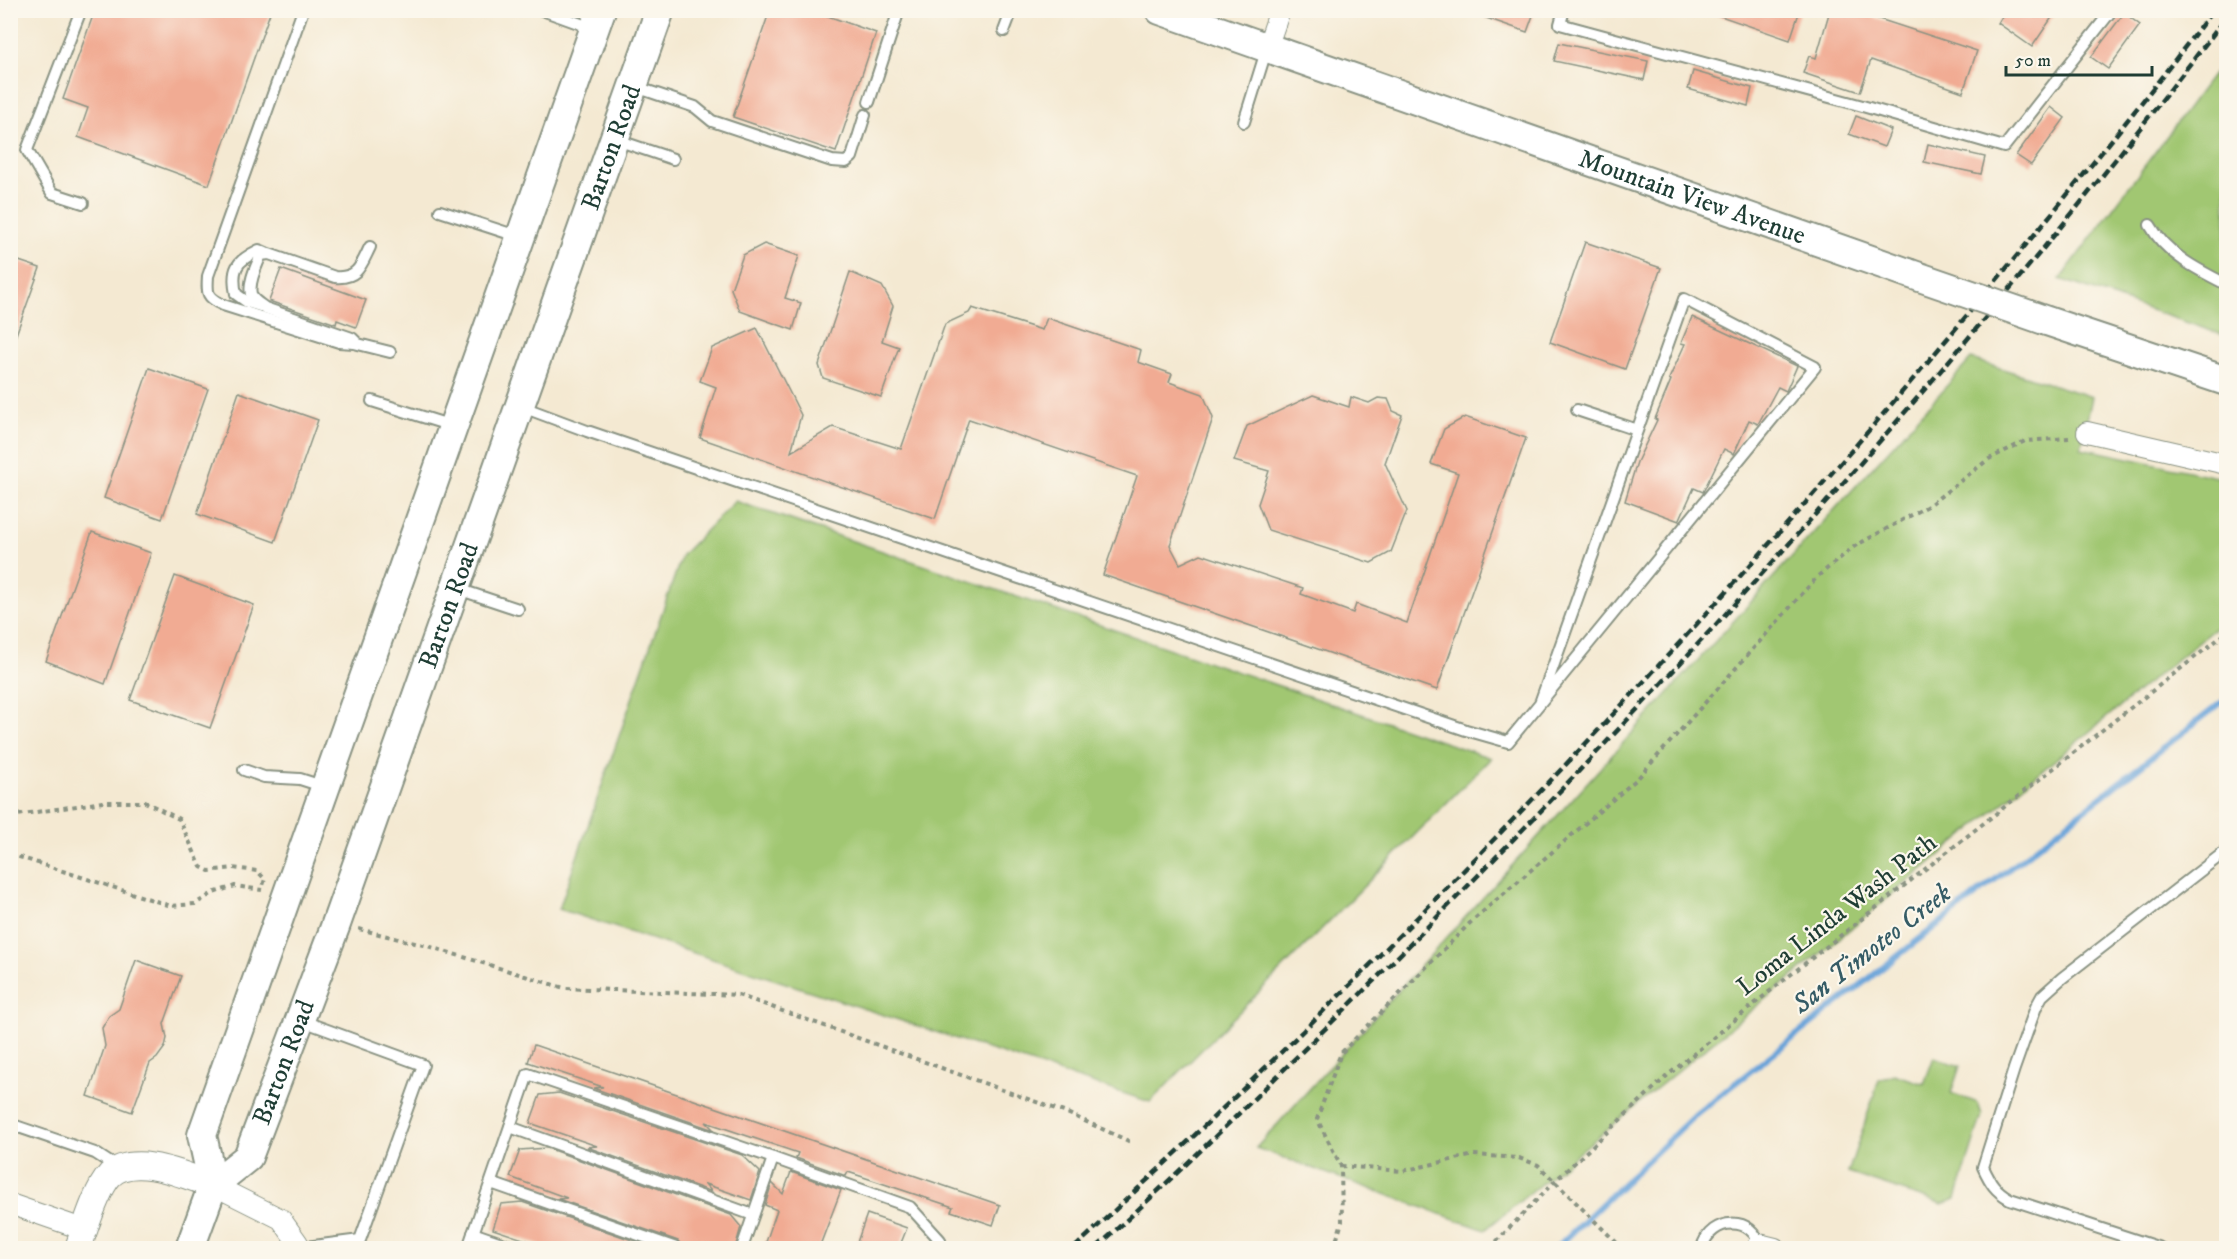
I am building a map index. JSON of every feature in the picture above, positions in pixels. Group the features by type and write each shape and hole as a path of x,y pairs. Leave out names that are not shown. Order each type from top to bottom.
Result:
{"main road":[{"name":"Barton Road","path":"598,20 325,787 274,894 202,1136 213,1185 248,1156 334,927 660,10"},
{"name":"Mountain View Avenue","path":"1160,10 1908,273 2226,381"},
{"path":"190,1248 213,1185"}],"street":[{"path":"1267,48 1280,10"},
{"path":"2079,435 2226,464"},
{"path":"10,1204 81,1239 109,1177 119,1169 146,1164 213,1185 280,1219 298,1243 298,1248"}],"lane":[{"path":"81,10 27,150 52,193 83,203"},
{"path":"303,10 208,276 207,292 211,298 223,305 339,342 359,344 390,352"},
{"path":"542,10 598,20"},
{"path":"869,102 899,10"},
{"path":"1004,32 1012,10"},
{"path":"1564,10 1560,24 2004,147 2112,10"},
{"path":"1244,122 1267,48"},
{"path":"633,86 695,107 712,121 832,161 846,162 852,157 865,115"},
{"path":"614,139 673,159"},
{"path":"440,211 520,237"},
{"path":"2150,225 2157,238 2192,267 2226,284"},
{"path":"359,344 352,338 247,302 236,294 234,281 236,266 245,257 259,250 334,277 345,278 353,275 361,266 370,247"},
{"path":"265,308 251,294 261,255 269,254"},
{"path":"520,405 596,434 1508,742 1540,703 1815,367 1684,300 1540,703"},
{"path":"372,401 453,427"},
{"path":"1577,410 1637,430"},
{"path":"455,588 518,609"},
{"path":"244,770 264,777 300,779 325,787"},
{"path":"2160,1248 1998,1193 1983,1167 2014,1069 2042,996 2226,851"},
{"path":"298,1248 360,1240 423,1065 299,1020"},
{"path":"468,1248 528,1074 909,1207 939,1240 930,1248"},
{"path":"10,1124 95,1153 119,1169"},
{"path":"510,1127 753,1215"},
{"path":"742,1248 773,1158"},
{"path":"490,1183 676,1248"},
{"path":"1702,1248 1706,1237 1713,1230 1730,1223 1740,1224 1748,1229 1765,1247"},
{"path":"473,1233 516,1248"}],"path":[{"path":"1334,1248 1342,1222 1341,1166 1317,1119 1341,1053 1472,921 1638,778 1818,576 1855,546 1928,506 1989,459 2025,441 2079,435"},
{"name":"Loma Linda Wash Path","path":"1490,1248 1554,1182 1668,1075 1766,994 2226,633"},
{"path":"10,816 103,802 145,802 179,819 201,867 209,872 233,868 256,871 265,879 274,894"},
{"path":"10,854 171,906 195,904 213,893 235,886 274,894"},
{"path":"334,927 365,929 564,988 738,995 1067,1113 1133,1143"},
{"path":"1341,1166 1402,1172 1474,1155 1519,1158 1538,1165 1622,1248"}],"green space":[{"path":"2226,57 2226,336 2060,279"},
{"path":"1971,359 2092,397 2081,448 2226,479 2226,619 1485,1230 1256,1148"},
{"path":"735,501 1491,758 1150,1102 559,909 682,555"},
{"path":"1934,1057 1960,1066 1951,1093 1978,1103 1982,1115 1956,1199 1942,1204 1848,1173 1879,1080 1894,1074 1924,1084"}],"building":[{"path":"95,10 271,10 209,185 78,137 88,108 63,99"},
{"path":"770,10 811,10 876,33 836,152 733,117"},
{"path":"1473,10 1535,10 1527,32 1472,13"},
{"path":"1712,10 1800,10 1790,40 1712,13"},
{"path":"1830,10 1875,10 1873,17 1977,51 1963,92 1871,60 1860,92 1803,73 1809,56 1816,58"},
{"path":"2006,10 2057,10 2032,47 1998,23"},
{"path":"2124,13 2140,25 2108,69 2091,57"},
{"path":"1559,43 1648,61 1644,80 1554,61"},
{"path":"1693,71 1752,88 1748,106 1688,89"},
{"path":"2051,107 2065,118 2031,165 2016,155"},
{"path":"1856,116 1891,130 1884,147 1849,134"},
{"path":"1928,144 1985,157 1981,174 1924,162"},
{"path":"1585,242 1661,268 1625,369 1550,342"},
{"path":"764,244 799,256 785,298 801,303 793,330 740,311 731,289 743,255"},
{"path":"10,258 40,268 13,343 10,343"},
{"path":"281,269 366,300 356,327 337,320 336,324 269,301"},
{"path":"850,272 882,286 893,306 882,341 899,347 881,397 823,378 819,365"},
{"path":"972,308 1042,330 1047,318 1141,350 1138,362 1172,374 1169,382 1203,394 1213,418 1170,545 1180,564 1201,554 1303,588 1301,594 1353,613 1356,604 1407,623 1458,473 1431,464 1444,429 1465,417 1526,438 1437,690 1103,575 1137,476 969,419 935,519 700,438 716,387 700,381 712,348 757,328 801,415 791,452 833,427 901,449 945,324 969,313"},
{"path":"1692,317 1797,366 1786,391 1778,387 1758,424 1749,420 1734,454 1724,449 1703,492 1694,488 1679,521 1625,501 1637,462 1657,420 1655,419 1671,380 1669,379 1685,344 1681,343"},
{"path":"149,368 208,389 162,519 104,498"},
{"path":"239,392 318,420 275,542 197,514"},
{"path":"1313,395 1349,407 1351,397 1369,403 1378,398 1388,399 1393,411 1402,415 1385,463 1407,511 1391,552 1371,563 1268,530 1258,504 1269,471 1234,461 1247,426"},
{"path":"92,532 151,553 105,684 46,661"},
{"path":"175,576 254,605 210,728 130,700"},
{"path":"136,960 181,976 164,1024 167,1038 165,1047 150,1063 132,1112 88,1096 105,1046 102,1028 109,1016 119,1009"},
{"path":"534,1045 1000,1205 993,1225 951,1211 953,1207 848,1172 846,1176 796,1158 798,1153 706,1122 714,1130 593,1088 603,1087 528,1062"},
{"path":"559,1093 742,1155 760,1172 751,1200 705,1184 712,1192 587,1147 597,1146 530,1123 540,1095"},
{"path":"547,1148 731,1215 741,1227 735,1248 683,1248 678,1241 558,1199 567,1198 510,1177 520,1150"},
{"path":"791,1172 841,1190 819,1248 764,1248 777,1210 765,1205 772,1183 783,1194"},
{"path":"522,1202 655,1248 550,1248 493,1229 501,1204"},
{"path":"867,1214 907,1228 899,1248 855,1248"}],"waterway":[{"name":"San Timoteo Creek","path":"1556,1248 1697,1113 2226,699"}],"railway":[{"path":"1074,1248 1297,1037 1406,929 1513,820 1723,596 1825,481 1998,278 2213,10"},
{"path":"1096,1248 1216,1136 1433,922 1724,616 1911,406 2002,298 2108,169 2226,18"}]}
